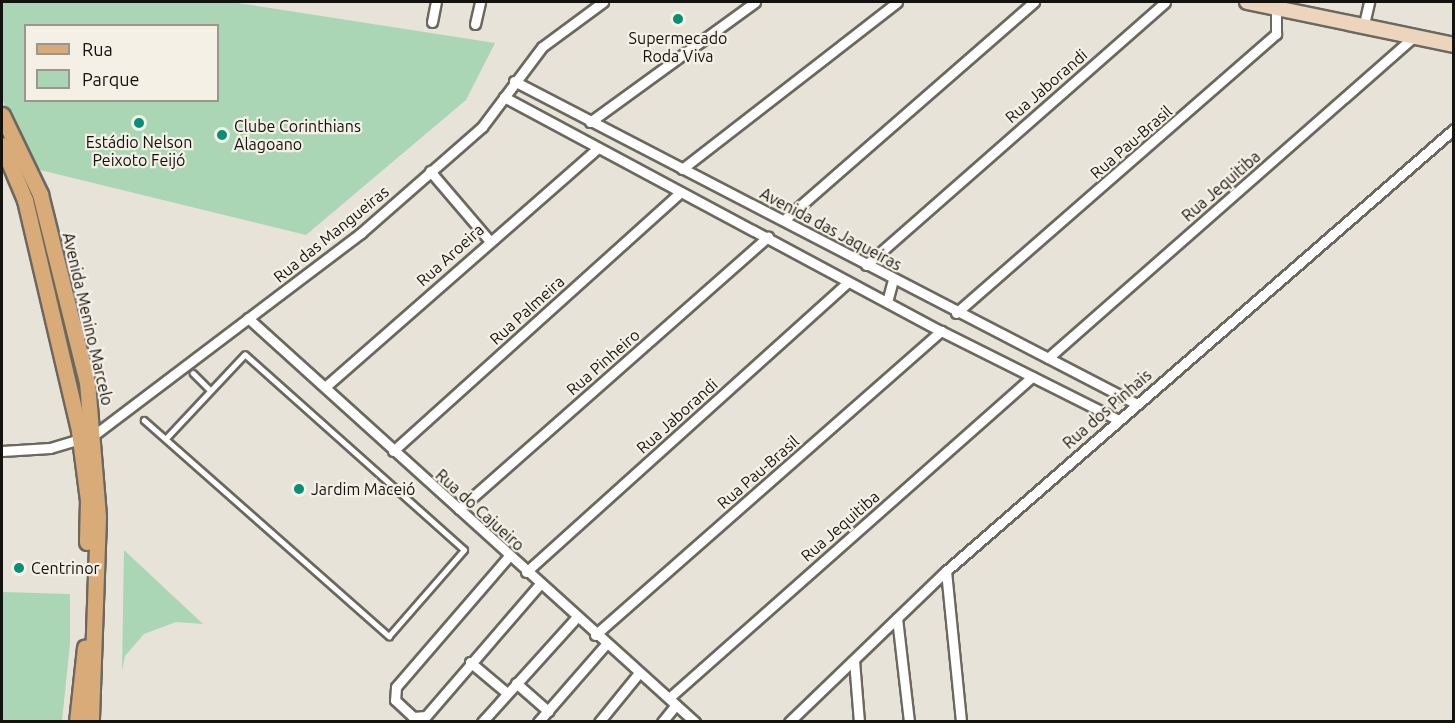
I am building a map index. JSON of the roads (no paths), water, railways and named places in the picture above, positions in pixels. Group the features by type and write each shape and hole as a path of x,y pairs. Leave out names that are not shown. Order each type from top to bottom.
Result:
{"main road":[{"name":"Avenida Menino Marcelo","path":"2,115 40,194 87,382 87,594 77,722"},
{"name":"Avenida Menino Marcelo","path":"2,150 25,200 87,438 98,517 91,722"}],"street":[{"path":"432,22 436,2"},
{"path":"475,24 480,2"},
{"name":"Rua das Mangueiras","path":"87,438 190,368 248,318 361,233 482,126 542,47 603,2"},
{"path":"590,122 755,2"},
{"path":"682,169 897,2"},
{"path":"784,220 1034,2"},
{"name":"Rua Jaborandi","path":"867,265 1165,2"},
{"path":"1247,2 1275,4 1454,45"},
{"path":"1364,24 1369,2"},
{"name":"Rua Pau-Brasil","path":"956,314 1276,34 1275,4"},
{"name":"Rua Jequitiba","path":"1048,358 1414,36"},
{"name":"Avenida das Jaqueiras","path":"514,81 784,220 956,314 1135,403"},
{"path":"504,97 941,331 1117,419"},
{"name":"Rua dos Pinhais","path":"789,722 946,571 1135,403 1454,129"},
{"name":"Rua Aroeira","path":"326,387 489,240 597,148"},
{"path":"430,171 489,240"},
{"name":"Rua Palmeira","path":"393,451 681,192"},
{"name":"Rua Pinheiro","path":"459,509 768,237"},
{"path":"887,302 893,279"},
{"name":"Rua Jaborandi","path":"526,572 848,282"},
{"name":"Rua do Cajueiro","path":"248,318 459,509 539,585 694,722"},
{"name":"Rua Pau-Brasil","path":"595,635 941,331"},
{"name":"Rua Jequitiba","path":"669,698 1032,377"},
{"path":"2,452 87,438"},
{"path":"508,556 396,687 395,700 413,717 422,719 539,585"},
{"path":"946,571 961,722"},
{"path":"482,722 576,618"},
{"path":"897,618 909,722"},
{"path":"538,722 606,644"},
{"path":"854,660 859,722"},
{"path":"470,662 507,693"},
{"path":"599,722 639,673"},
{"path":"516,683 548,711"},
{"path":"662,722 676,705"}],"lane":[{"path":"144,420 389,636 463,552 245,355 166,439"},
{"path":"190,368 210,390"}],"place":[{"name":"Supermecado Roda Viva","path":"678,19"},
{"name":"Estádio Nelson Peixoto Feijó","path":"139,123"},
{"name":"Clube Corinthians Alagoano","path":"222,135"},
{"name":"Jardim Maceió","path":"299,489"},
{"name":"Centrinor","path":"19,568"}]}
